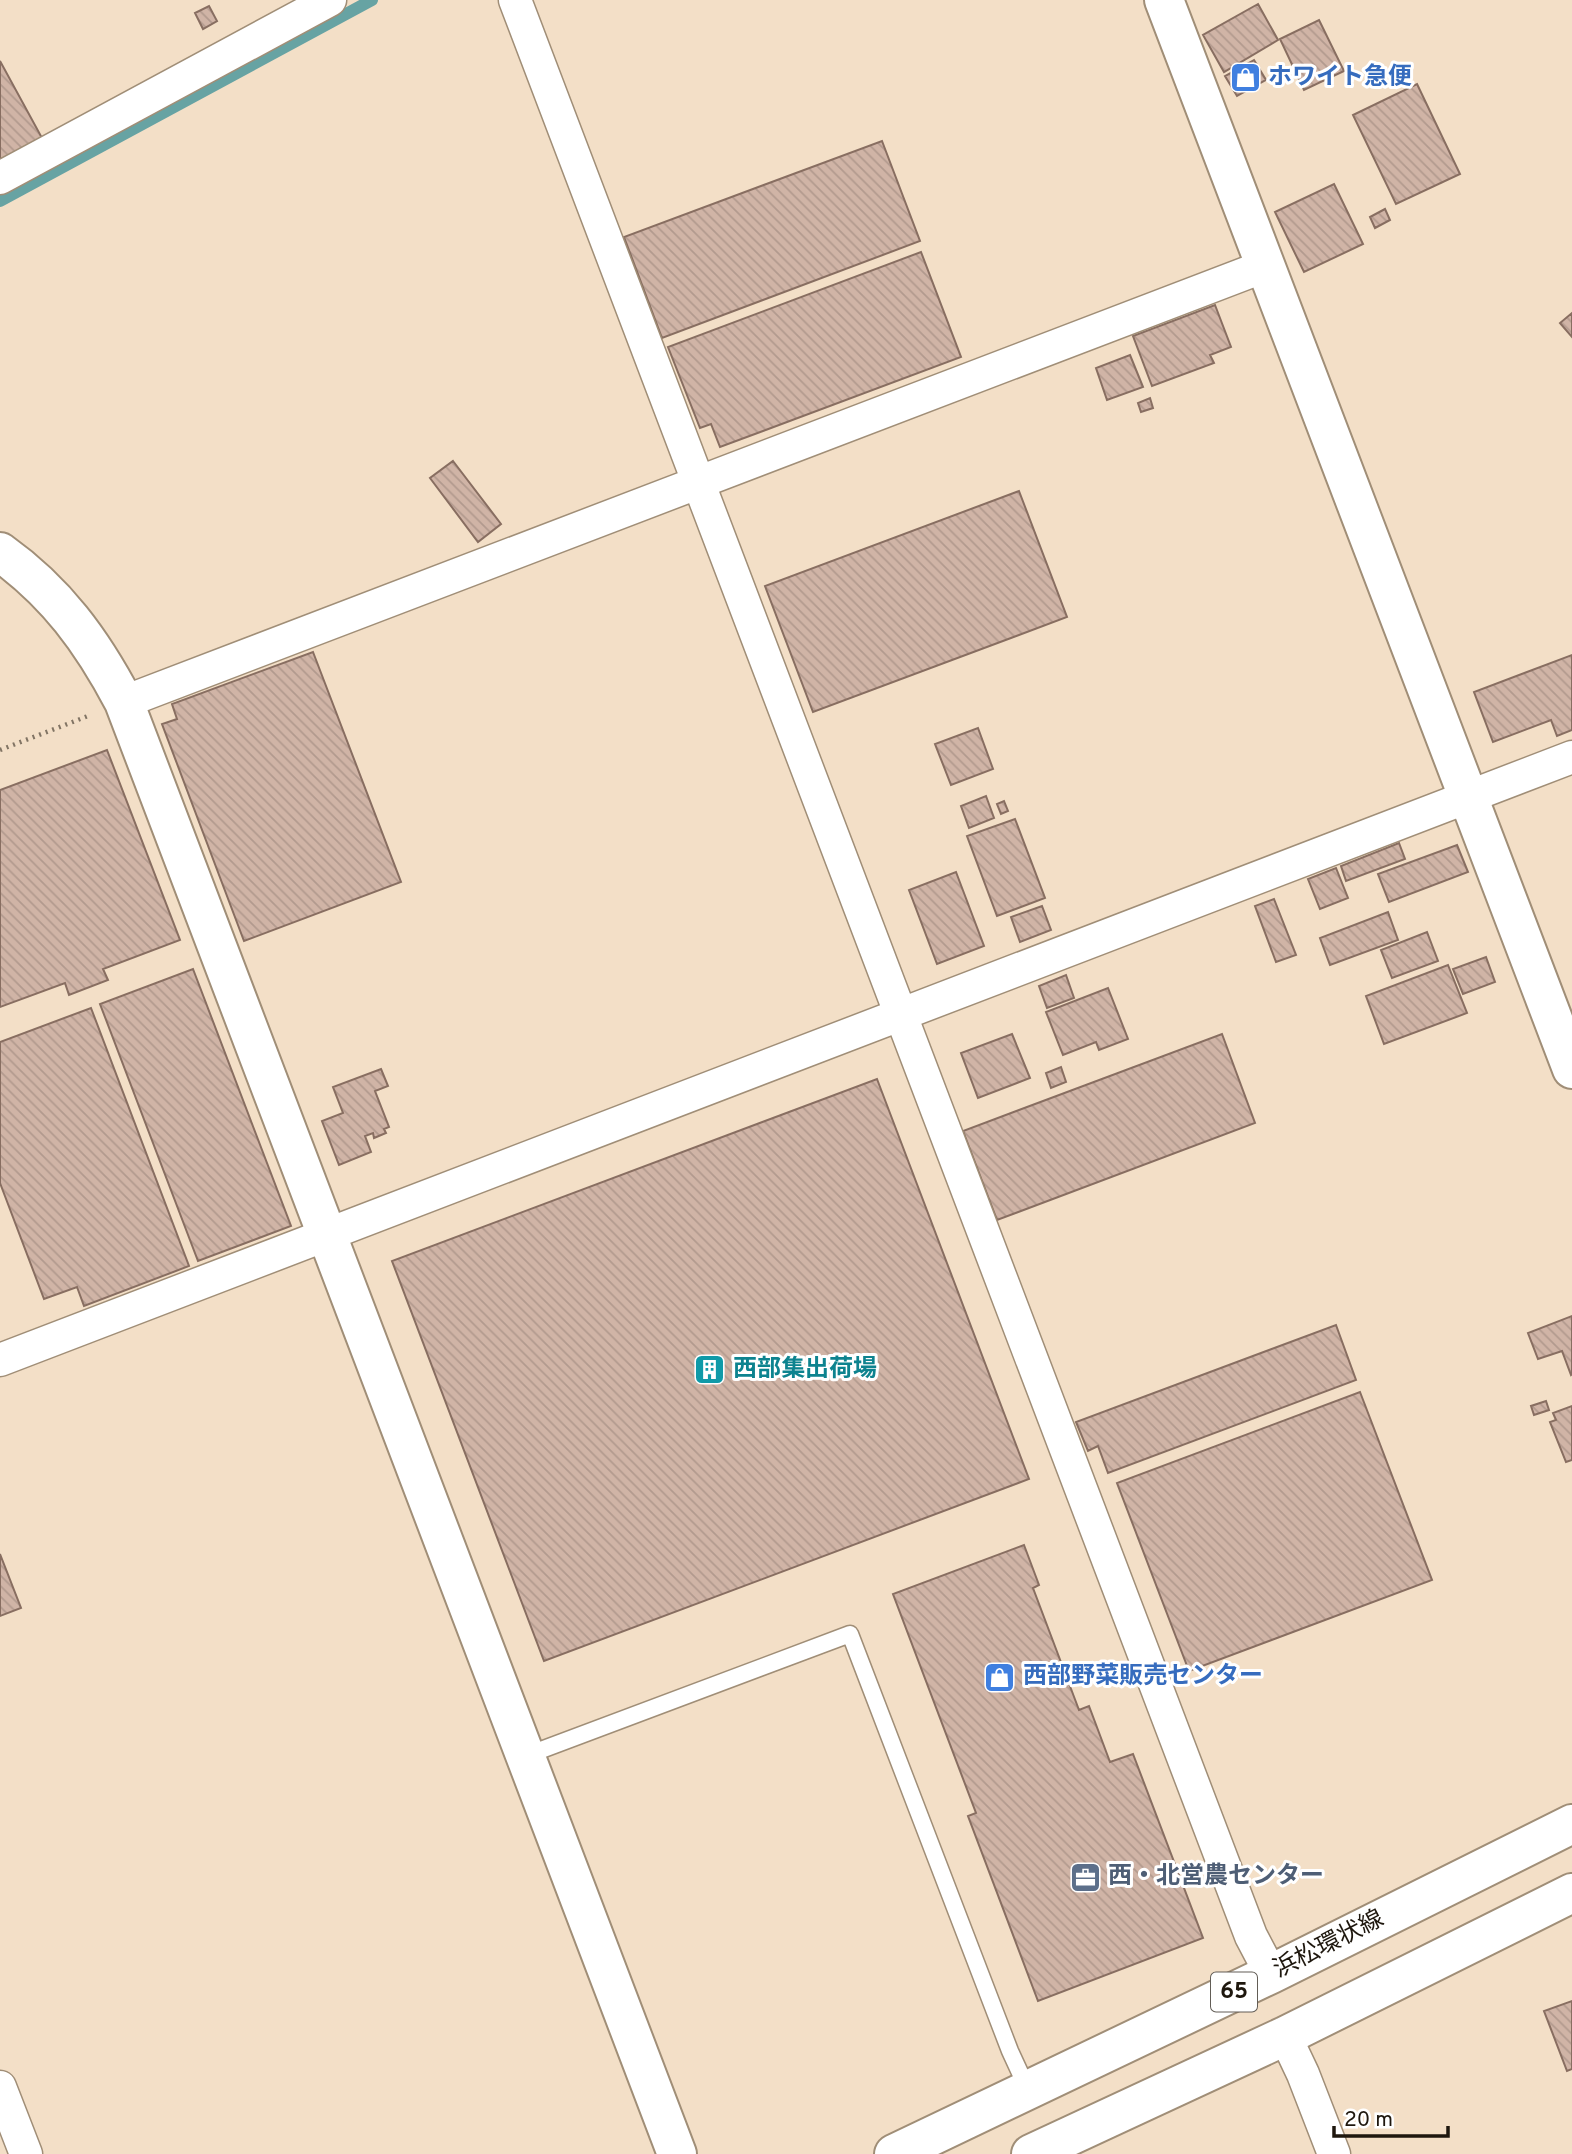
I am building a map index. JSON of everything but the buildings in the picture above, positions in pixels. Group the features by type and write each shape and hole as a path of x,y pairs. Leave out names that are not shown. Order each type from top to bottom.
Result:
{"street":[{"path":"0,178 330,0"},
{"path":"515,0 1251,1936 1271,1974"},
{"path":"1164,0 1572,1069"},
{"path":"124,702 1265,266"},
{"path":"0,552 35,579 78,624 100,655 124,702 677,2154"},
{"path":"0,1360 1572,757"},
{"name":"浜松環状線","path":"894,2154 1271,1974 1572,1824"},
{"name":"65","path":"1031,2154 1285,2036 1572,1893"},
{"path":"1285,2036 1304,2074 1334,2154"},
{"path":"0,2087 26,2154"}],"lane":[{"path":"525,1756 850,1633 1010,2051 1028,2090"}],"path":[{"path":"0,750 124,702"}],"waterway":[{"path":"0,201 372,0"}],"place":[{"name":"ホワイト急便","path":"1245,78"},
{"name":"西部集出荷場","path":"710,1370"},
{"name":"西部野菜販売センター","path":"1000,1677"},
{"name":"西・北営農センター","path":"1085,1877"}]}
